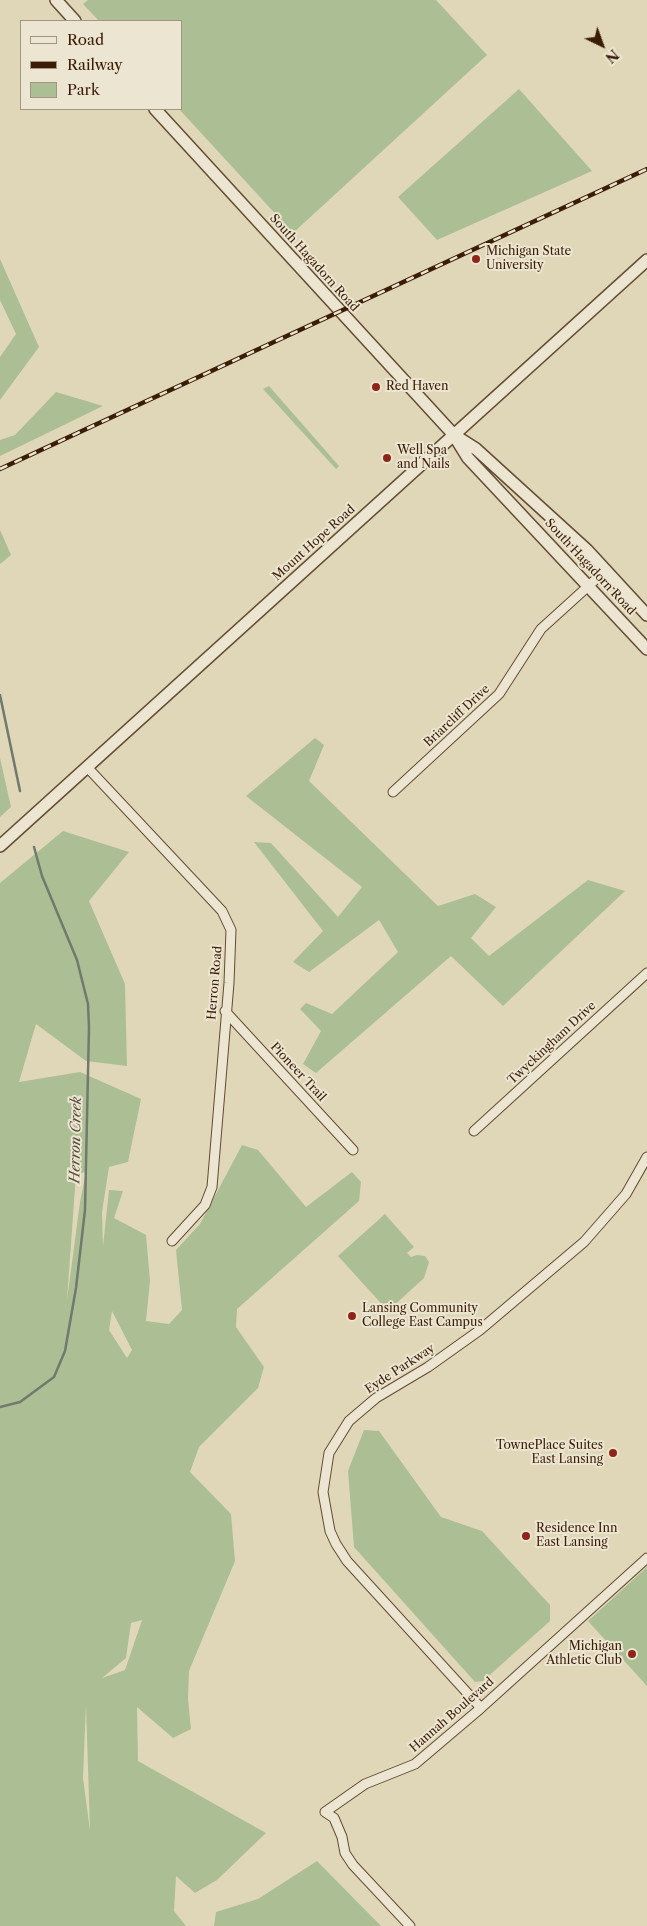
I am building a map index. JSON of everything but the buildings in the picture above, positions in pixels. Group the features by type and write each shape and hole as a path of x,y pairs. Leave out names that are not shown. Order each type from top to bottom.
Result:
{"street":[{"path":"56,0 74,20"},
{"name":"South Hagadorn Road","path":"156,110 454,435 468,458 647,649"},
{"name":"Mount Hope Road","path":"0,846 647,260"},
{"name":"South Hagadorn Road","path":"454,435 476,449 606,570 647,615"},
{"name":"Briarcliff Drive","path":"393,792 499,694 540,629 606,570"},
{"name":"Herron Road","path":"87,766 191,877 227,919 232,936 212,1187 205,1205 172,1241"},
{"name":"Twyckingham Drive","path":"474,1131 647,973"},
{"name":"Pioneer Trail","path":"225,1011 353,1150"},
{"name":"Eyde Parkway","path":"480,1708 347,1561 336,1544 330,1531 323,1492 329,1453 349,1421 376,1398 428,1367 480,1330 584,1242 626,1194 647,1157"},
{"name":"Hannah Boulevard","path":"410,1926 345,1853 342,1837 334,1818 325,1812 365,1784 415,1764 647,1558"}],"green space":[{"path":"88,0 436,0 487,55 293,233 180,110 182,110 182,20 98,20 83,4"},
{"path":"519,89 592,171 437,240 398,197"},
{"path":"0,259 39,347 0,400 0,357 16,334 0,300"},
{"path":"269,386 339,466 336,469 263,389"},
{"path":"56,392 103,406 0,456 0,440 15,435"},
{"path":"0,530 11,555 0,564"},
{"path":"315,738 324,745 309,781 438,906 475,894 496,907 471,938 489,956 588,880 625,891 503,1006 451,956 316,1073 303,1064 321,1031 300,1009 306,1003 332,1014 398,952 379,920 309,972 293,962 323,931 254,842 271,843 338,917 362,887 246,796"},
{"path":"0,758 11,807 0,817"},
{"path":"63,831 129,852 89,901 125,984 127,1066 86,1061 36,1024 19,1082 80,1072 141,1099 128,1162 109,1167 102,1212 103,1246 109,1190 123,1191 114,1218 146,1235 150,1281 146,1321 169,1324 182,1310 176,1250 200,1224 242,1145 258,1150 306,1207 352,1172 361,1182 359,1201 237,1309 236,1327 264,1367 258,1388 199,1447 190,1472 231,1514 235,1561 189,1671 188,1699 191,1729 173,1738 137,1707 138,1761 266,1833 217,1880 195,1893 176,1876 174,1911 186,1926 0,1926 0,883","holes":["86,1172 80,1202 67,1300 76,1174","112,1311 132,1350 127,1358 109,1330","142,1620 125,1670 102,1678 126,1658 131,1623","86,1705 90,1831 83,1778"]},
{"path":"385,1214 414,1247 407,1253 411,1257 417,1255 425,1256 429,1262 424,1278 388,1311 338,1256"},
{"path":"364,1430 379,1431 441,1517 482,1531 550,1605 550,1621 483,1681 475,1682 354,1547 348,1471"},
{"name":"Michigan Athletic Club","path":"647,1567 647,1686 588,1621"},
{"path":"317,1861 381,1926 214,1926 216,1912 258,1899"}],"waterway":[{"name":"Herron Creek","path":"0,695 20,791"},
{"name":"Herron Creek","path":"0,1407 20,1402 54,1377 65,1351 76,1288 85,1210 88,1004 77,960 42,876 34,847"}],"railway":[{"path":"0,469 647,169"}],"place":[{"name":"Michigan State University","path":"476,259"},
{"name":"Red Haven","path":"376,387"},
{"name":"Well Spa and Nails","path":"387,458"},
{"name":"Lansing Community College East Campus","path":"352,1316"},
{"name":"TownePlace Suites East Lansing","path":"613,1453"},
{"name":"Residence Inn East Lansing","path":"526,1536"},
{"name":"Michigan Athletic Club","path":"632,1654"}]}
